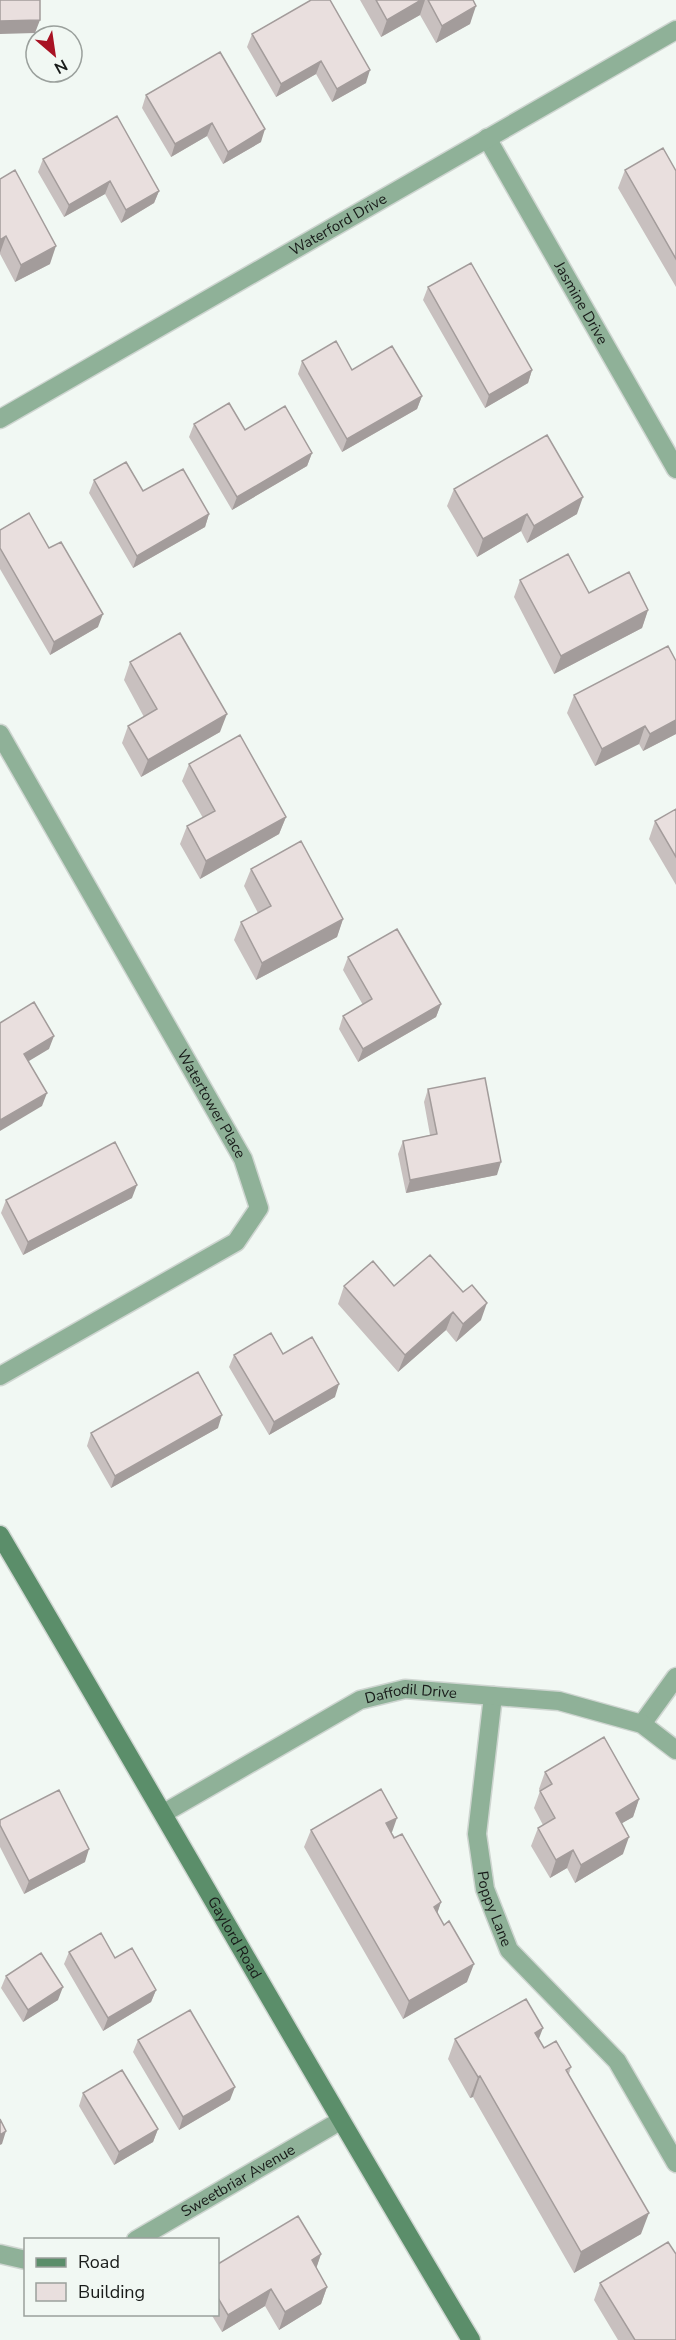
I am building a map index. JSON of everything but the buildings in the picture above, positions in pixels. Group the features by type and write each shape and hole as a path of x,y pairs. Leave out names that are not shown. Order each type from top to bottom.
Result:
{"street":[{"name":"Waterford Drive","path":"0,419 676,30"},
{"name":"Jasmine Drive","path":"487,138 676,469"},
{"name":"Watertower Place","path":"0,734 243,1159 259,1208 236,1242 0,1376"},
{"name":"Gaylord Road","path":"0,1535 164,1813 340,2121 471,2340"},
{"path":"642,1724 676,1677"},
{"name":"Daffodil Drive","path":"164,1813 360,1700 405,1689 559,1701 642,1724 676,1750"},
{"name":"Poppy Lane","path":"493,1696 477,1834 485,1889 509,1950 617,2061 660,2139 676,2163"},
{"name":"Sweetbriar Avenue","path":"139,2238 340,2121"},
{"path":"0,2254 24,2260"}]}
